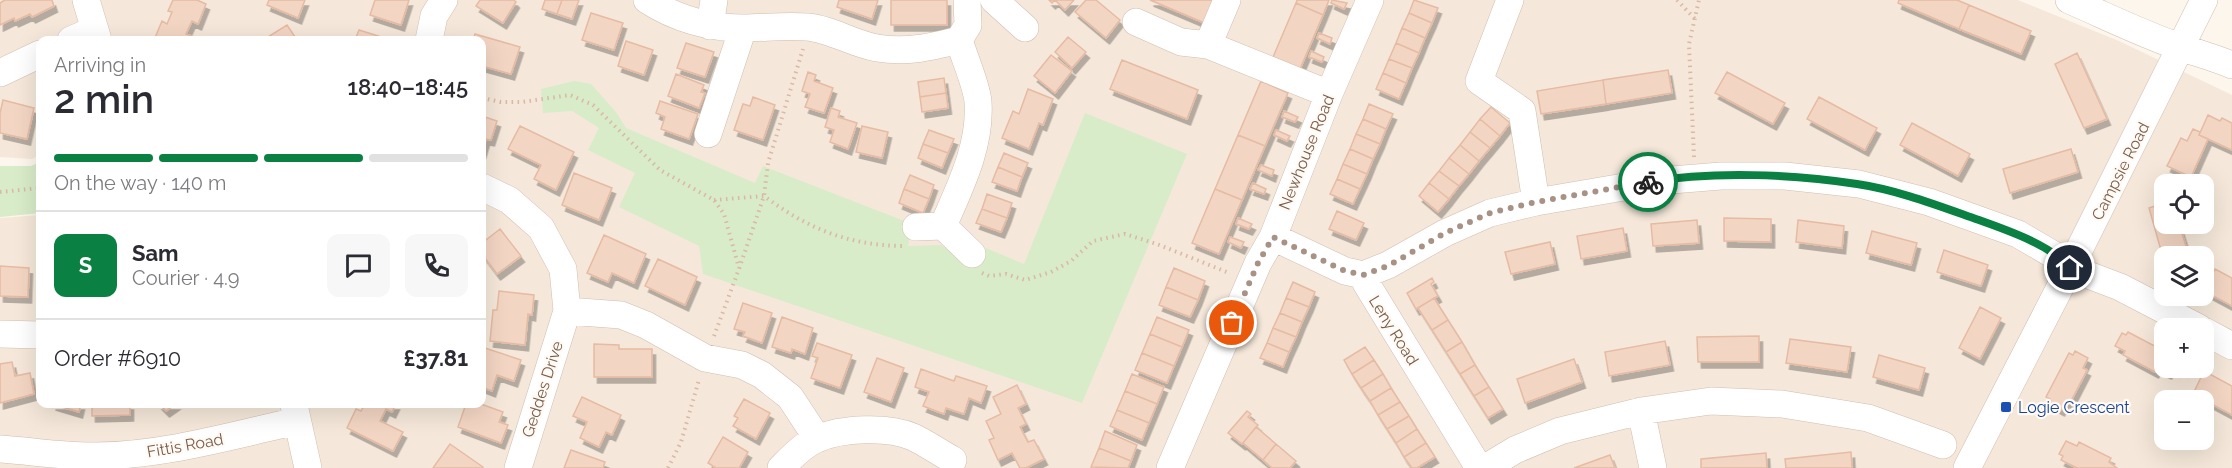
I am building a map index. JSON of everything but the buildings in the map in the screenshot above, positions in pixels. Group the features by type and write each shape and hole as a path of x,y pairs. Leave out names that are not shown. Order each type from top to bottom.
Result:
{"street":[{"path":"86,0 88,36"},
{"path":"430,36 434,16 444,0"},
{"path":"647,0 664,11 712,13 742,28 810,27 877,48 920,50 959,40 968,26 967,0"},
{"path":"994,0 1024,28"},
{"path":"1208,45 1227,0"},
{"name":"Newhouse Road","path":"1170,468 1258,263 1273,237 1329,94 1370,0"},
{"path":"1510,0 1479,81 1522,111 1536,202"},
{"path":"2069,0 2181,48 2204,53 2232,65"},
{"name":"Campsie Road","path":"1975,465 2070,268 2204,0"},
{"path":"1136,22 1181,42 1208,45 1329,94"},
{"path":"708,134 742,28"},
{"path":"943,226 963,180 976,140 978,100 959,40"},
{"path":"0,73 36,56"},
{"path":"1363,275 1388,266 1445,233 1490,213 1536,202 1659,181 1785,176 1859,184 1929,202 2018,234 2064,261 2070,268 2120,287 2180,318"},
{"name":"Geddes Drive","path":"486,189 509,200 541,228 563,269 567,311 518,468"},
{"path":"916,227 943,226 972,254"},
{"name":"Leny Road","path":"1273,237 1345,271 1363,275 1479,468"},
{"path":"567,311 621,315 646,325 705,358 742,365 762,375 790,397 817,438"},
{"path":"0,334 36,335"},
{"path":"2214,336 2232,346"},
{"path":"1485,468 1515,450 1560,431 1641,411 1711,401 1782,404 1868,418 1943,445"},
{"path":"1641,411 1653,468"},
{"path":"295,412 308,468"},
{"name":"Fittis Road","path":"0,449 95,456 137,454 189,447 295,412"},
{"path":"781,468 795,453 817,438 847,431 879,430 911,436 952,460"}],"path":[{"path":"1677,0 1695,19"},
{"path":"1695,178 1689,44 1699,0"},
{"path":"668,468 681,442 705,358 764,196 768,163 810,27"},
{"path":"486,99 501,102 522,102 570,95 593,105 660,170 714,200 724,214 739,269"},
{"path":"0,192 36,188"}],"shaded area":[{"path":"0,0 2018,0 2119,41 2232,95 2232,468 0,468 0,218 36,215 36,408 486,408 486,36 36,36 36,157 32,159 0,157"}],"green space":[{"path":"574,81 591,84 616,112 626,128 755,183 763,166 912,224 908,246 941,245 974,268 986,248 1024,264 1085,113 1187,154 1082,403 703,274 699,246 619,207 635,173 588,150 599,128 572,111 543,113 541,89"},
{"path":"36,164 36,213 0,217 0,166 31,166"}],"way so far":[{"path":"1232,323 1258,263 1273,237 1345,271 1363,275 1388,266 1445,233 1490,213 1536,202 1648,182"}],"place":[{"name":"Logie Crescent","path":"2006,407"}],"route":[{"path":"1648,182 1721,176 1785,176 1859,184 1929,202 2018,234 2064,261 2070,268"}]}
